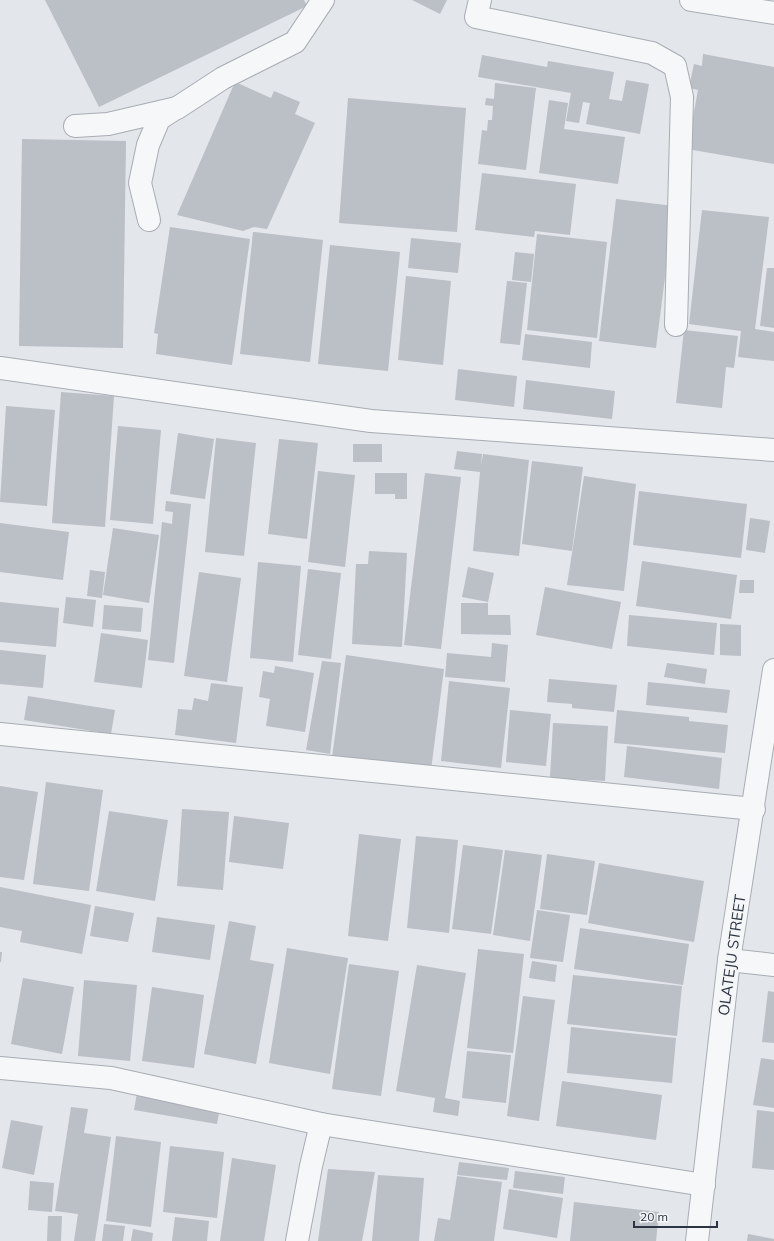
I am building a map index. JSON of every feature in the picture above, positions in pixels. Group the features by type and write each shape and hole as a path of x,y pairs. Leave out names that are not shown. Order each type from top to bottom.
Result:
{"street":[{"path":"149,220 140,183 148,144 159,119 223,78 295,42 323,0"},
{"path":"480,0 476,17 652,53 676,66 682,97 676,325"},
{"path":"691,0 774,13"},
{"path":"75,126 108,124 177,108"},
{"path":"0,368 371,421 774,450"},
{"name":"OLATEJU STREET","path":"697,1241 729,960 754,809 774,670"},
{"path":"0,734 754,809"},
{"path":"729,960 774,965"},
{"path":"0,1068 111,1078 321,1124 704,1185"},
{"path":"297,1241 311,1166 321,1124"}],"building":[{"path":"45,0 304,0 307,6 99,107"},
{"path":"412,0 447,0 440,14"},
{"path":"703,54 774,67 774,164 687,149 698,90 689,88 694,64 702,66"},
{"path":"482,55 547,67 548,61 614,72 609,99 622,101 626,80 649,84 640,134 586,124 590,103 583,102 579,123 566,121 571,93 478,77"},
{"path":"235,82 271,98 274,91 300,102 295,114 315,123 267,229 254,227 243,231 177,215"},
{"path":"495,83 536,88 526,170 478,164 482,130 487,131 488,120 492,120 493,106 485,105 486,98 494,99"},
{"path":"348,98 466,108 457,232 339,223"},
{"path":"549,100 568,103 564,129 625,137 618,184 539,173"},
{"path":"22,139 126,141 123,348 19,346"},
{"path":"482,173 576,184 570,235 535,231 534,237 475,230"},
{"path":"616,199 674,206 656,348 599,341"},
{"path":"702,210 769,217 755,329 774,332 774,361 738,357 741,331 689,324"},
{"path":"170,227 250,239 232,365 156,354 158,334 154,333"},
{"path":"253,232 323,240 310,362 240,354"},
{"path":"537,234 607,242 597,338 527,330"},
{"path":"411,238 461,243 458,273 408,268"},
{"path":"330,245 400,252 388,371 318,364"},
{"path":"515,252 534,254 531,282 512,280"},
{"path":"767,268 774,268 774,328 760,326"},
{"path":"406,276 451,281 443,365 398,360"},
{"path":"507,281 527,283 520,345 500,343"},
{"path":"684,330 738,336 734,368 726,367 722,408 676,403"},
{"path":"525,334 592,342 590,368 522,360"},
{"path":"458,369 517,376 514,407 455,400"},
{"path":"526,380 615,391 612,419 523,409"},
{"path":"61,392 114,396 105,527 52,523"},
{"path":"6,406 55,410 47,506 0,502"},
{"path":"118,426 161,430 153,524 110,520"},
{"path":"178,433 214,439 205,499 170,494"},
{"path":"216,438 256,443 244,556 205,552"},
{"path":"279,439 318,443 307,539 268,534"},
{"path":"353,444 382,444 382,462 353,462"},
{"path":"457,451 482,454 481,466 483,454 529,460 519,556 473,551 480,472 454,469"},
{"path":"532,461 583,467 572,551 522,544"},
{"path":"318,471 355,475 345,567 308,562"},
{"path":"375,473 407,473 407,499 395,499 395,494 375,494"},
{"path":"425,473 461,477 441,649 404,645"},
{"path":"584,476 636,484 624,591 567,585"},
{"path":"639,491 747,504 741,558 633,545"},
{"path":"166,501 191,504 174,663 148,660 162,522 172,524 173,512 165,511"},
{"path":"750,518 770,521 765,553 746,550"},
{"path":"0,523 69,532 63,580 0,572"},
{"path":"113,528 159,535 149,603 103,595"},
{"path":"369,551 407,553 402,647 352,644 356,564 368,564"},
{"path":"642,561 737,575 731,619 636,606"},
{"path":"258,562 301,566 293,662 250,658"},
{"path":"468,567 494,573 488,602 462,597"},
{"path":"308,569 341,573 331,659 298,655"},
{"path":"90,570 105,572 102,598 87,596"},
{"path":"199,572 241,578 227,682 184,676"},
{"path":"740,580 754,580 754,593 739,593"},
{"path":"545,587 621,602 612,649 536,635"},
{"path":"66,597 96,600 93,627 63,623"},
{"path":"0,602 59,608 56,647 0,642"},
{"path":"461,603 488,603 488,615 510,615 511,635 461,634"},
{"path":"104,605 143,608 141,632 102,629"},
{"path":"629,615 717,623 714,655 627,646"},
{"path":"720,624 741,625 741,656 720,655"},
{"path":"101,633 148,640 142,688 94,682"},
{"path":"492,643 508,645 505,682 445,677 447,653 491,657"},
{"path":"0,650 46,655 43,688 0,684"},
{"path":"346,655 444,669 431,770 332,757"},
{"path":"322,661 341,663 330,754 306,750"},
{"path":"667,663 707,669 705,684 664,677"},
{"path":"275,666 314,673 305,732 266,726 270,699 259,697 263,671 274,673"},
{"path":"549,679 617,685 614,712 572,708 572,704 547,702"},
{"path":"449,681 510,688 501,768 441,761"},
{"path":"648,682 730,690 727,713 646,705"},
{"path":"211,683 243,687 236,743 175,735 178,709 192,710 194,698 208,701"},
{"path":"28,696 115,710 111,734 24,720"},
{"path":"510,710 551,714 546,766 506,762"},
{"path":"617,710 689,717 689,721 728,725 725,753 614,743"},
{"path":"553,723 608,726 605,781 550,778"},
{"path":"627,746 722,758 719,789 624,777"},
{"path":"46,782 103,790 89,891 33,884"},
{"path":"0,786 38,792 24,880 0,877"},
{"path":"182,809 229,812 223,890 177,886"},
{"path":"109,811 168,820 155,901 96,891"},
{"path":"234,816 289,823 283,869 229,862"},
{"path":"359,834 401,839 388,941 348,936"},
{"path":"416,836 458,840 449,933 407,928"},
{"path":"463,845 503,850 491,934 452,929"},
{"path":"505,850 542,855 530,941 493,935"},
{"path":"547,854 595,861 587,915 540,909"},
{"path":"599,863 704,881 694,942 588,923"},
{"path":"0,887 91,905 82,954 20,942 22,931 0,927"},
{"path":"95,906 134,913 128,942 90,936"},
{"path":"537,910 570,915 563,962 530,958"},
{"path":"157,917 215,925 210,960 152,952"},
{"path":"229,921 256,926 250,960 274,964 256,1064 204,1054"},
{"path":"580,928 689,944 683,985 574,969"},
{"path":"287,948 348,958 330,1074 269,1063"},
{"path":"478,949 524,954 513,1053 467,1048"},
{"path":"0,952 2,952 1,962 0,962"},
{"path":"532,961 557,965 555,982 529,978"},
{"path":"349,964 399,971 381,1096 332,1089"},
{"path":"417,965 466,973 445,1098 460,1101 458,1116 433,1112 435,1098 396,1091"},
{"path":"573,975 682,986 677,1036 567,1024"},
{"path":"23,978 74,987 62,1054 11,1044"},
{"path":"84,980 137,985 130,1061 78,1056"},
{"path":"152,987 204,995 194,1068 142,1061"},
{"path":"768,991 774,992 774,1043 762,1042"},
{"path":"523,996 555,1000 539,1121 507,1116"},
{"path":"571,1027 676,1038 672,1083 567,1073"},
{"path":"467,1051 511,1055 506,1103 462,1098"},
{"path":"761,1058 774,1060 774,1108 753,1105"},
{"path":"562,1081 662,1095 656,1140 556,1126"},
{"path":"137,1093 220,1107 217,1124 134,1110"},
{"path":"71,1107 88,1109 84,1133 111,1137 95,1241 74,1241 78,1214 55,1211"},
{"path":"757,1110 774,1112 774,1170 752,1168"},
{"path":"11,1120 43,1126 34,1175 2,1168"},
{"path":"116,1136 161,1142 151,1227 106,1221"},
{"path":"170,1146 224,1152 217,1218 163,1212"},
{"path":"232,1158 276,1165 264,1241 220,1241"},
{"path":"459,1162 509,1168 507,1180 457,1175"},
{"path":"328,1169 375,1172 362,1241 318,1241"},
{"path":"515,1171 565,1177 563,1194 513,1188"},
{"path":"378,1175 424,1178 419,1241 372,1241"},
{"path":"457,1176 502,1182 494,1241 434,1241 438,1218 450,1220"},
{"path":"30,1181 54,1183 52,1212 28,1210"},
{"path":"509,1189 563,1198 557,1238 503,1229"},
{"path":"574,1202 659,1212 656,1241 570,1241"},
{"path":"48,1216 62,1216 61,1241 47,1241"},
{"path":"175,1217 209,1221 207,1241 172,1241"},
{"path":"104,1224 125,1226 123,1241 102,1241"},
{"path":"133,1229 153,1233 152,1241 131,1241"},
{"path":"748,1234 774,1239 774,1241 747,1241"}]}
